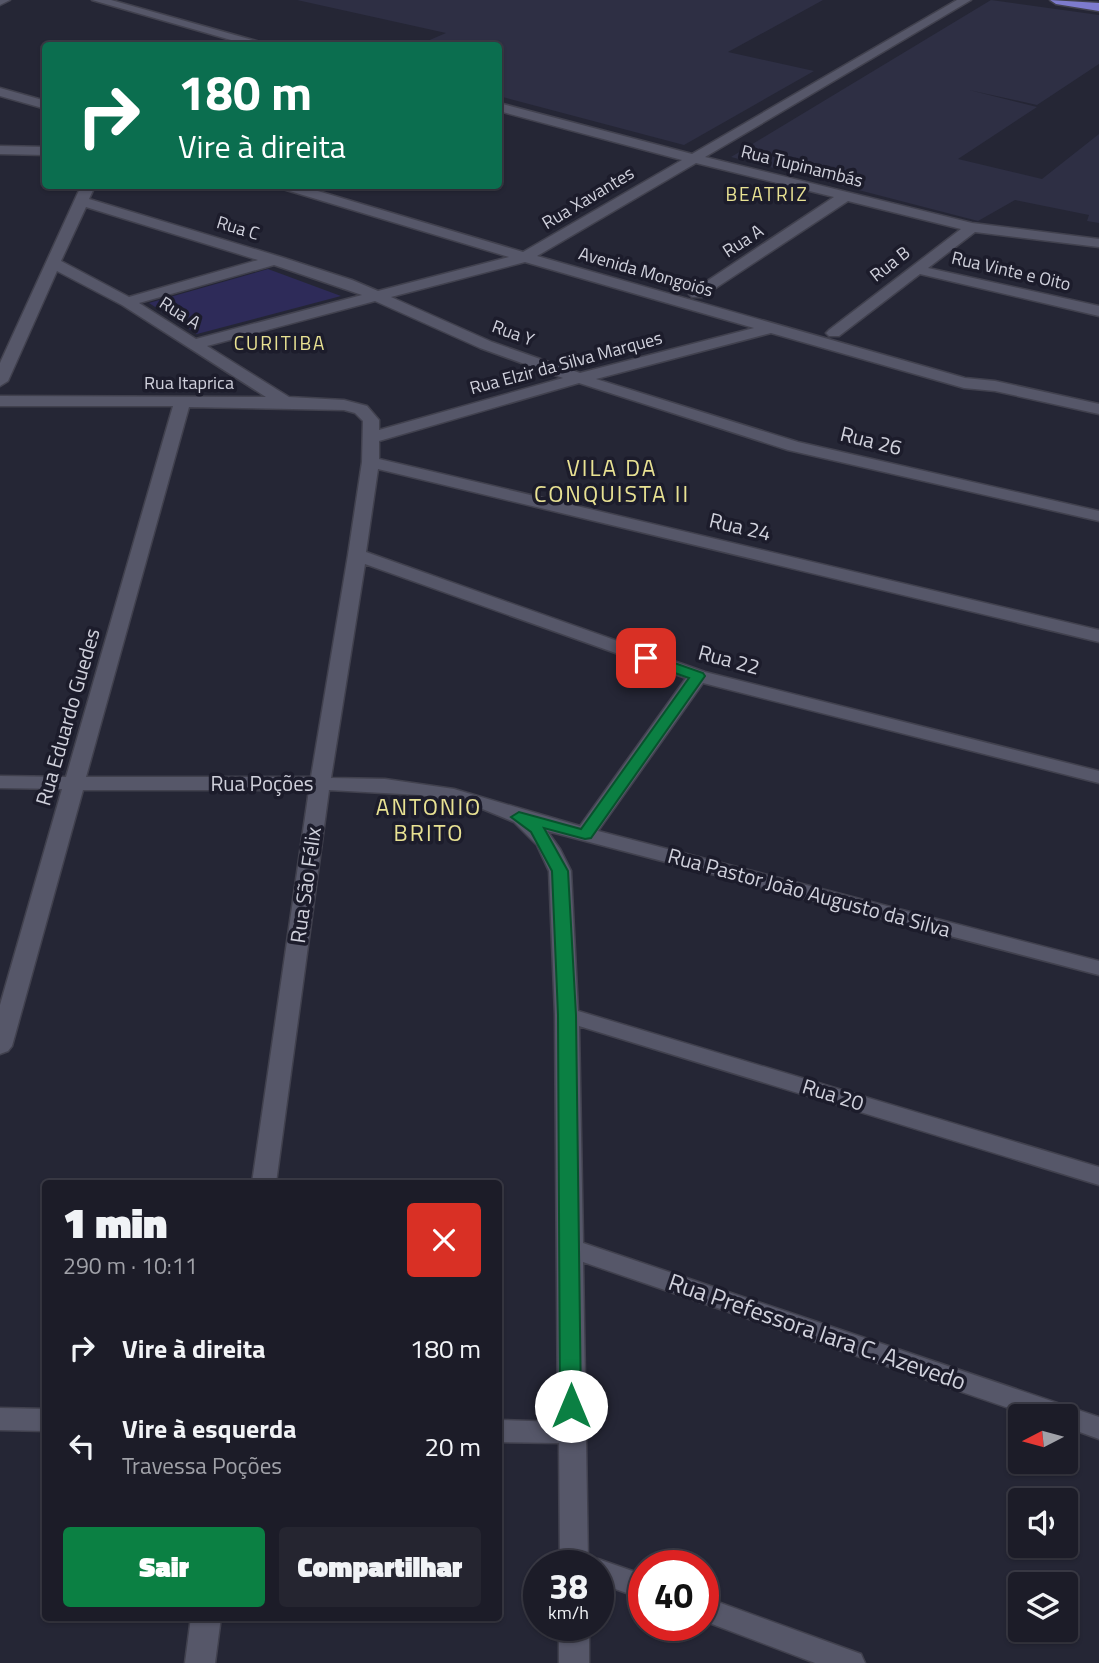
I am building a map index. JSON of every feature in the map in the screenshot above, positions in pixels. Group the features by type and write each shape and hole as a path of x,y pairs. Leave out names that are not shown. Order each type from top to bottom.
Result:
{"highway":[{"path":"1056,0 1099,6"}],"street":[{"path":"98,0 253,42"},
{"name":"Rua Xavantes","path":"195,344 381,297 524,257 965,0"},
{"path":"0,92 42,104"},
{"path":"0,100 42,112"},
{"name":"Rua Tupinambás","path":"502,108 972,227 1099,243"},
{"path":"0,150 42,150"},
{"path":"0,381 87,189"},
{"name":"Avenida Mongoiós","path":"298,189 964,383 995,386 1099,409"},
{"name":"Avenida Mongoiós","path":"334,189 969,372 995,386"},
{"name":"Rua A","path":"697,294 845,196"},
{"name":"Rua C","path":"81,201 276,260 381,297"},
{"name":"Rua B","path":"834,333 972,227"},
{"path":"127,302 276,260"},
{"name":"Rua A","path":"52,262 127,302 285,402"},
{"name":"Rua Vinte e Oito","path":"915,269 1099,311"},
{"name":"Rua Y","path":"381,297 486,345 635,398"},
{"name":"Rua Elzir da Silva Marques","path":"371,429 771,328"},
{"name":"Rua 26","path":"635,398 806,449 1099,516"},
{"name":"Rua Itaprica","path":"0,401 285,402 354,407 368,414 371,429"},
{"name":"Rua Eduardo Guedes","path":"0,1046 182,402"},
{"name":"Rua São Félix","path":"264,1180 320,785 357,555 370,462 371,429"},
{"name":"Rua 24","path":"370,462 1099,636"},
{"name":"Rua 22","path":"357,555 698,676 1099,777"},
{"path":"585,834 698,676"},
{"name":"Rua Poções","path":"0,782 399,787 457,795 491,804 519,817"},
{"path":"519,817 537,830 560,871 567,1015 571,1433 582,1550"},
{"name":"Rua Pastor João Augusto da Silva","path":"519,817 1099,968"},
{"name":"Rua 20","path":"567,1015 1099,1176"},
{"name":"Rua Prefessora Iara C. Azevedo","path":"569,1248 1030,1404"},
{"path":"0,1419 42,1420"},
{"name":"Rua Prefessora Iara C. Azevedo","path":"1078,1421 1099,1428"},
{"path":"502,1431 571,1433"},
{"path":"719,1615 849,1663"},
{"path":"201,1663 206,1621"},
{"path":"574,1641 574,1663"}],"shaded area":[{"path":"297,0 823,0 728,52 814,71 684,145 502,97 502,42 425,42 446,33"},
{"path":"991,0 1099,15 1099,64 1037,105 969,90 1037,107 958,159 1042,179 1099,134 1099,223 1087,221 1089,215 1015,200 978,221 731,157"},
{"path":"268,269 341,296 197,334 149,303"}],"district":[{"name":"BEATRIZ","path":"767,194"},
{"name":"CURITIBA","path":"280,343"},
{"name":"VILA DA CONQUISTA II","path":"612,481"},
{"name":"ANTONIO BRITO","path":"429,820"}],"route":[{"path":"571,1406 567,1015 560,871 556,859 537,830 519,817 585,834 698,676 646,658"}]}
